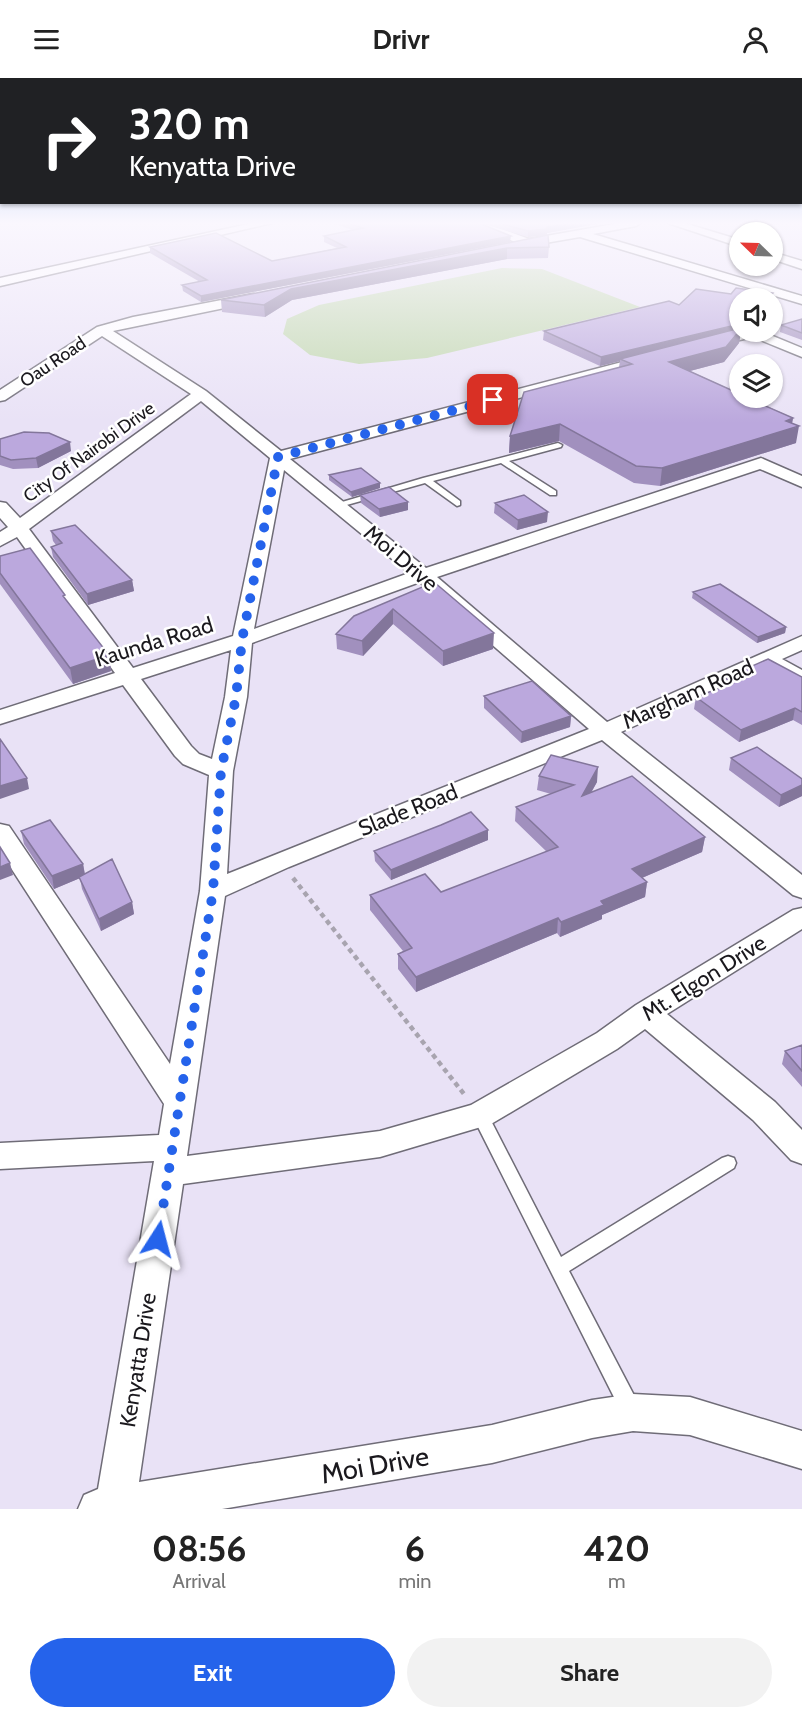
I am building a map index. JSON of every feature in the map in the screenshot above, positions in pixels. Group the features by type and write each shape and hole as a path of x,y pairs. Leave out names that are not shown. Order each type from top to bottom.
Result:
{"street":[{"path":"768,290 802,300"},
{"name":"Oau Road","path":"0,398 102,330 133,321 270,294"},
{"name":"Moi Drive","path":"102,330 201,394 423,575 605,731 802,889"},
{"path":"278,457 729,338"},
{"path":"777,342 802,353"},
{"name":"City Of Nairobi Drive","path":"0,541 201,394"},
{"name":"Kenyatta Drive","path":"109,1508 170,1159 213,891 221,771 236,697 242,640 278,457"},
{"name":"Kaunda Road","path":"0,717 242,640 423,575 761,463 802,482"},
{"path":"0,507 19,528 125,676 183,751 191,759 221,771"},
{"path":"766,659 802,642"},
{"name":"Margham Road","path":"605,731 766,659 802,679"},
{"name":"Slade Road","path":"213,891 280,861 605,731"},
{"path":"0,832 179,1102"},
{"name":"Mt. Elgon Drive","path":"0,1156 170,1159 380,1144 480,1115 607,1041 646,1013 802,917"},
{"path":"646,1013 764,1111 802,1151"},
{"name":"Moi Drive","path":"109,1508 521,1439 632,1413 654,1412 691,1417 802,1450"}],"lane":[{"path":"336,505 558,445"},
{"path":"502,460 553,493"},
{"path":"426,480 457,503"},
{"path":"480,1115 632,1413"},
{"path":"558,1268 728,1163"}],"path":[{"path":"280,861 480,1115"}],"shaded area":[{"path":"0,290 729,290 729,342 783,342 783,290 802,290 802,1509 0,1509"}],"green space":[{"path":"394,290 596,290 640,307 427,358 359,364 310,355 283,334 287,319 319,305"}],"building":[{"path":"190,290 233,290 201,296"},
{"path":"272,290 290,290 264,305 221,300"},
{"path":"695,290 729,294 729,327 601,357 544,331 669,301 679,305"},
{"path":"802,319 802,333 783,326"},
{"path":"729,331 730,342 726,347 669,362 729,389 729,408 770,408 793,418 786,421 799,426 662,468 636,466 560,424 510,436 524,392 632,364 620,359"},
{"path":"24,432 49,433 70,442 36,458 11,460 0,456 0,439"},
{"path":"361,468 380,483 351,492 329,475"},
{"path":"389,487 408,502 379,509 360,495"},
{"path":"524,495 548,512 518,520 495,503"},
{"path":"75,525 132,580 87,594 51,547 62,543 51,531"},
{"path":"30,548 65,595 63,596 109,655 70,668 0,573 0,556"},
{"path":"434,582 494,633 443,651 393,609 362,641 336,634 354,616"},
{"path":"720,584 786,627 758,637 693,592"},
{"path":"768,659 802,677 802,712 795,708 741,730 696,697 733,683 725,678"},
{"path":"532,681 571,716 522,732 484,696"},
{"path":"0,739 27,778 0,786"},
{"path":"757,747 802,779 802,785 781,795 731,758"},
{"path":"551,755 598,767 582,796 632,776 705,837 632,869 647,882 601,901 604,905 561,922 558,918 416,977 398,954 412,948 370,895 425,874 441,892 558,847 516,807 574,785 539,776"},
{"path":"471,812 488,830 391,870 374,851 441,825"},
{"path":"50,820 83,864 52,876 21,831"},
{"path":"0,847 10,863 0,867"},
{"path":"112,859 132,902 99,919 79,877"},
{"path":"802,1045 802,1071 785,1051"}],"route":[{"path":"158,1239 213,891 221,771 236,697 242,640 278,457 493,400"}]}
